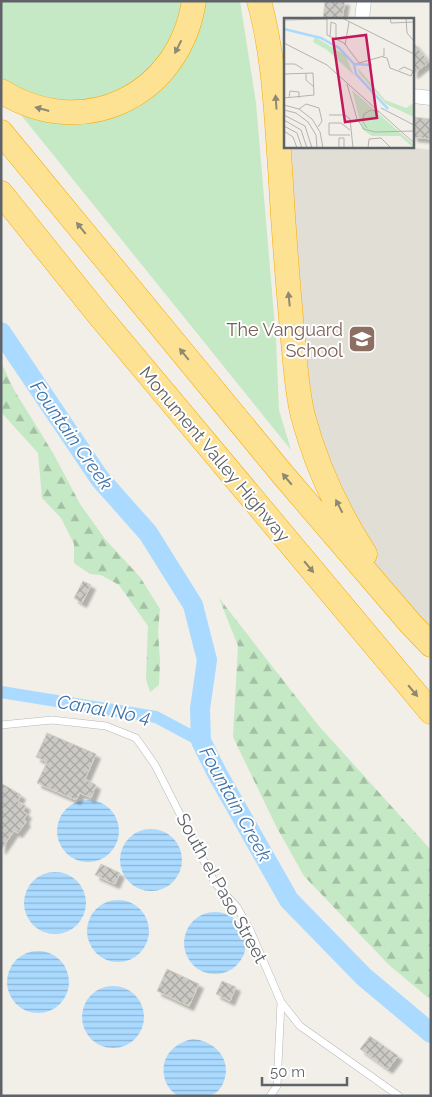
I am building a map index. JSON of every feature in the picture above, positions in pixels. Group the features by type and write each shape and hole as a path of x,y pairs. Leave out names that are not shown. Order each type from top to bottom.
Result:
{"highway":[{"path":"1,91 25,104 54,112 93,112 128,98 150,84 169,63 187,29 194,1"},
{"path":"259,1 265,23 275,89 286,264 303,414 311,444 323,474 354,535 410,623"},
{"path":"1,132 284,476 431,645"},
{"name":"Monument Valley Highway","path":"1,193 71,281 431,712"},
{"path":"1,204 71,281"}],"street":[{"path":"362,18 364,1"},
{"path":"414,96 431,98"}],"lane":[{"name":"South el Paso Street","path":"1,725 52,720 106,726 136,738 154,766 215,883 237,907 250,930 281,1002 300,1026 393,1094"},
{"path":"270,1096 277,1086 281,1002"}],"shaded area":[{"name":"The Vanguard School","path":"286,148 414,148 431,150 431,645 353,535 303,414"}],"green space":[{"path":"1,1 240,1 256,103 276,339 279,410 291,450 1,90"},
{"path":"1,362 14,390 53,453 80,504 105,539 140,577 160,609 158,631 159,685 150,692 146,678 148,626 119,585 101,575 90,574 74,563 74,544 61,518 42,498 38,453 1,412"},
{"path":"219,598 318,725 431,850 431,1000 389,965 304,876 276,826 233,737 238,646"}],"water":[{"path":"88,800 100,802 110,809 117,819 119,831 117,843 110,853 100,860 88,862 76,860 66,853 59,843 57,831 59,819 66,809 76,802"},
{"path":"151,829 163,831 173,838 180,848 182,860 180,872 173,882 163,889 151,891 139,889 129,882 122,872 120,860 122,848 129,838 139,831"},
{"path":"55,872 67,874 77,881 84,891 86,903 84,915 77,925 67,932 55,934 43,932 33,925 26,915 24,903 26,891 33,881 43,874"},
{"path":"118,900 130,902 140,909 147,919 149,931 147,943 140,953 130,960 118,962 106,960 96,953 89,943 87,931 89,919 96,909 106,902"},
{"path":"215,912 227,914 237,921 244,931 246,943 244,955 237,965 227,972 215,974 203,972 193,965 186,955 184,943 186,931 193,921 203,914"},
{"path":"38,951 50,953 60,960 67,970 69,982 67,994 60,1004 50,1011 38,1013 26,1011 16,1004 9,994 7,982 9,970 16,960 26,953"},
{"path":"113,986 125,988 135,995 142,1005 144,1017 142,1029 135,1039 125,1046 113,1048 101,1046 91,1039 84,1029 82,1017 84,1005 91,995 101,988"},
{"path":"193,1039 208,1043 223,1058 226,1073 224,1081 220,1089 212,1095 177,1095 171,1090 165,1080 164,1065 169,1053 179,1044"}],"building":[{"path":"325,1 345,1 342,18 323,18"},
{"path":"414,43 429,62 414,73"},
{"path":"414,117 431,119 431,139 414,137"},
{"path":"83,581 91,585 82,603 74,598"},
{"path":"47,733 96,754 85,779 96,785 91,798 80,793 76,800 37,783 47,762 36,757"},
{"path":"1,783 21,795 18,801 26,806 23,811 27,814 24,819 26,822 18,833 14,831 1,850"},
{"path":"101,864 120,873 115,884 95,875"},
{"path":"167,969 199,984 189,1006 157,991"},
{"path":"222,981 236,987 230,1001 216,994"},
{"path":"370,1036 398,1056 388,1069 360,1049"}],"waterway":[{"name":"Fountain Creek","path":"1,332 100,479 148,533 193,605 207,660 200,709 201,741 218,775 289,900 364,977 431,1033"},
{"name":"Canal No 4","path":"1,692 156,717 201,741"}],"place":[{"name":"The Vanguard School","path":"362,339"}]}
